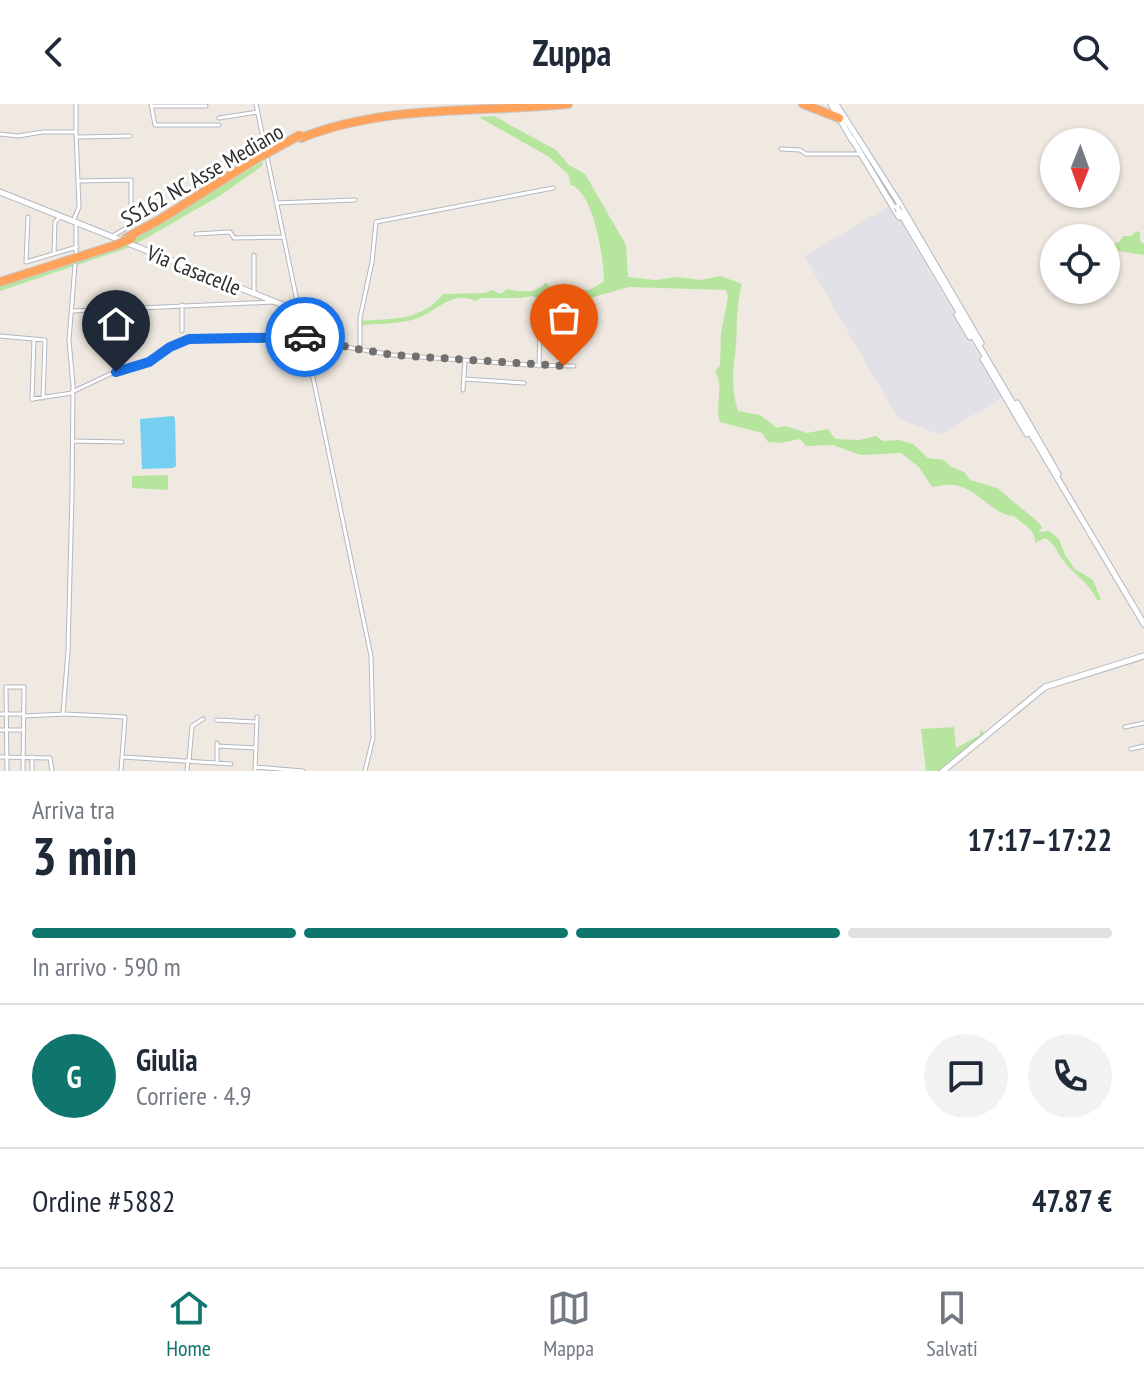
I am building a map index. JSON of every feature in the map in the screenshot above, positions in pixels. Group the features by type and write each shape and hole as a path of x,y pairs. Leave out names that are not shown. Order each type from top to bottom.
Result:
{"highway":[{"name":"SS162 NC Asse Mediano","path":"448,109 508,104"},
{"name":"SS162 NC Asse Mediano","path":"0,281 129,238 300,136 339,122 414,111 568,104"},
{"path":"803,104 829,105 839,118"}],"main road":[{"path":"829,105 898,208 1144,624"},
{"path":"839,118 898,208 1071,499"},
{"path":"852,139 859,154 898,208"},
{"name":"Via Casacelle","path":"0,192 75,222 113,242 298,311"},
{"path":"943,771 982,741 1034,693 1144,656"}],"street":[{"path":"28,217 26,262 76,250 79,181 76,104"},
{"path":"256,104 371,659 373,738 365,771"},
{"path":"206,106 152,105 155,125 219,125"},
{"path":"219,118 258,112"},
{"path":"0,134 18,136 43,132 130,136"},
{"path":"781,149 806,154 859,154"},
{"path":"79,181 131,180 131,225 113,242"},
{"path":"360,350 360,318 372,262 376,222 553,188"},
{"path":"276,203 355,200"},
{"path":"54,254 55,222 61,216"},
{"path":"196,234 230,232 234,238 283,237"},
{"path":"254,255 254,294"},
{"path":"63,714 68,651 73,441 69,340 75,265"},
{"path":"72,311 274,302"},
{"path":"561,303 564,366"},
{"path":"182,305 182,331"},
{"path":"539,366 540,329"},
{"path":"0,336 34,338 45,342 43,398"},
{"path":"34,338 31,400 72,392 125,367 149,362 170,347 189,339 331,336 346,347 393,355 574,366"},
{"path":"463,390 465,360"},
{"path":"464,379 524,383"},
{"path":"73,441 122,442"},
{"path":"7,771 6,687 24,687 23,771"},
{"path":"0,714 125,717 121,771"},
{"path":"187,771 192,726 203,719"},
{"path":"216,721 257,720 255,769 303,771"},
{"path":"1125,727 1144,723"},
{"path":"0,730 25,730"},
{"path":"217,763 217,744 256,748"},
{"path":"1131,749 1144,746"},
{"path":"0,757 50,758 52,771"},
{"path":"32,757 32,771"},
{"path":"123,757 231,764"}],"shaded area":[{"path":"891,205 1003,397 940,435 898,418 804,256"}],"green space":[{"path":"494,116 556,150 569,165 585,174 626,245 628,277 701,280 720,276 742,284 733,376 738,411 760,415 777,428 785,426 807,433 828,429 835,439 859,440 876,436 883,441 899,440 913,444 928,458 944,460 964,472 970,480 997,488 1038,522 1042,527 1039,532 1049,531 1059,539 1075,569 1093,580 1101,600 1097,600 1049,540 1045,538 1035,543 1031,530 1014,516 998,511 969,490 950,485 932,487 919,467 901,453 861,455 833,445 806,446 800,439 768,442 762,433 720,422 719,384 715,372 720,365 721,333 728,297 726,290 629,287 590,298 550,296 550,300 531,296 480,298 476,301 458,298 412,320 361,325 360,321 395,319 415,314 425,310 443,294 485,293 492,290 501,294 507,289 537,289 545,283 552,293 577,294 578,290 589,290 604,282 600,243 586,200 571,185 568,174 549,157 479,117"},
{"path":"263,161 262,166 221,195 134,245 129,242"},
{"path":"1137,231 1140,233 1144,255 1120,251 1123,236 1131,236"},
{"path":"124,243 130,247 0,291 0,284"},
{"path":"168,475 168,490 132,488 132,476"},
{"path":"954,727 956,748 980,735 980,730 986,734 939,771 926,771 921,729"}],"water":[{"path":"173,416 176,466 142,469 140,419"}],"way so far":[{"path":"305,337 331,336 346,347 393,355 564,366"}],"route":[{"path":"116,372 149,362 170,347 189,339 305,337"}]}
